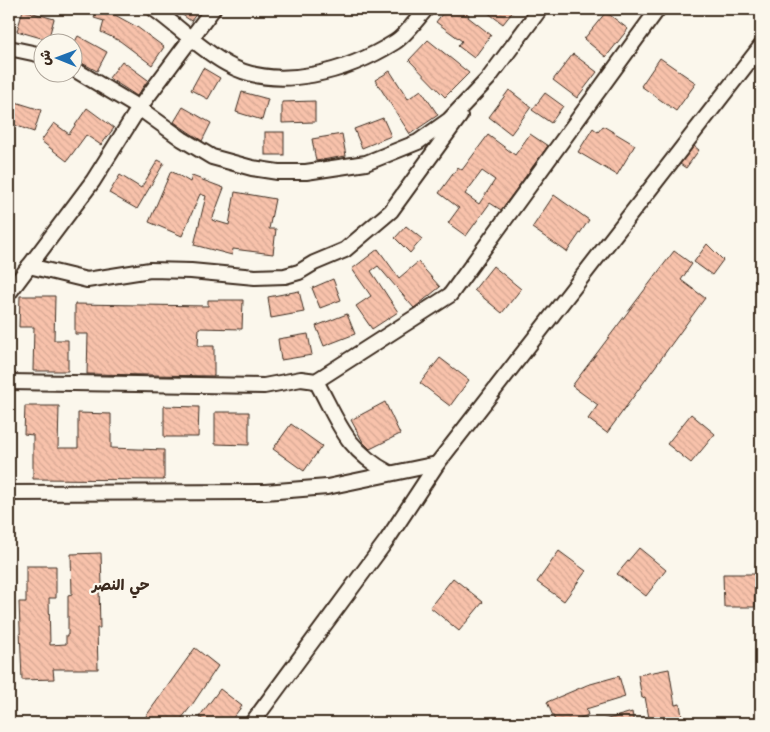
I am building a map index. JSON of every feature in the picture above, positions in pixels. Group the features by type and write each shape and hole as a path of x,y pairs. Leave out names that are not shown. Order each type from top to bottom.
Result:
{"street":[{"path":"154,9 191,40 229,65 259,76 290,79 365,58 396,41 426,9"},
{"path":"9,293 93,181 139,108 213,9"},
{"path":"29,266 87,280 150,270 191,271 255,277 285,276 300,272 314,263 345,250 391,211 540,9"},
{"path":"9,382 264,386 301,379 316,381 450,295 658,9"},
{"path":"252,723 386,540 437,464 761,46"},
{"path":"9,48 32,53"},
{"path":"82,74 139,108 182,139 212,157 252,168 278,172 306,172 366,164 418,142 449,120 488,79"},
{"path":"316,381 338,425 353,448 369,462 389,473"},
{"path":"9,493 265,492 327,487 437,464"}],"building":[{"path":"99,9 104,9 137,27 164,47 152,65 120,41 101,32 104,21 94,18"},
{"path":"174,9 200,9 191,21"},
{"path":"446,9 461,9 491,35 474,58 458,46 462,41 436,22"},
{"path":"483,9 515,9 503,24"},
{"path":"23,10 54,19 50,32 32,32 32,35 17,31"},
{"path":"606,12 628,29 606,57 584,39"},
{"path":"82,38 107,52 97,71 82,63"},
{"path":"428,40 469,73 445,97 409,60"},
{"path":"573,54 597,72 577,98 553,80"},
{"path":"660,58 696,83 676,111 641,86"},
{"path":"122,61 148,80 137,96 109,78"},
{"path":"203,68 220,78 208,99 191,90"},
{"path":"390,71 408,99 421,90 438,115 410,134 375,80"},
{"path":"509,90 531,107 511,134 489,117"},
{"path":"242,92 268,99 262,120 236,112"},
{"path":"545,93 563,106 551,123 532,110"},
{"path":"9,100 41,110 34,132 9,123"},
{"path":"315,101 315,122 282,123 282,102"},
{"path":"183,107 211,123 202,141 174,122"},
{"path":"87,108 114,128 101,145 86,135 67,161 41,141 54,123 69,134"},
{"path":"383,118 391,136 362,148 354,129"},
{"path":"603,126 635,145 617,175 578,152 593,128 598,132"},
{"path":"265,132 284,132 284,155 265,155"},
{"path":"342,134 346,156 316,161 312,139"},
{"path":"530,134 548,146 501,210 490,203 466,236 448,223 459,208 439,193 458,167 462,170 488,135 515,155","holes":["482,171 495,180 479,204 465,194"]},
{"path":"694,146 699,150 686,168 680,164"},
{"path":"158,160 164,163 137,209 109,193 120,175 141,188"},
{"path":"171,171 190,182 192,176 224,188 212,220 229,225 235,192 275,199 269,229 276,229 273,254 233,249 232,255 194,245 206,196 200,194 182,236 149,222"},
{"path":"554,195 589,220 567,252 532,228"},
{"path":"406,226 422,239 410,253 395,238"},
{"path":"707,244 723,260 712,275 694,262"},
{"path":"378,249 399,278 418,262 440,287 414,308 378,266 371,271 398,312 372,329 356,306 371,296 352,269"},
{"path":"674,251 692,264 681,280 705,298 607,433 588,419 598,405 572,386"},
{"path":"493,266 521,289 502,313 474,290"},
{"path":"333,279 341,300 320,308 312,288"},
{"path":"299,291 304,312 271,318 268,297"},
{"path":"20,296 55,296 54,340 68,340 68,371 33,371 34,327 19,327"},
{"path":"208,300 243,300 242,329 199,328 198,346 214,346 214,376 87,374 88,334 75,334 75,304 208,306"},
{"path":"347,314 355,334 324,346 316,326"},
{"path":"308,334 312,355 281,360 278,339"},
{"path":"440,358 469,380 450,406 420,383"},
{"path":"385,402 400,434 370,449 363,442 351,420"},
{"path":"25,406 59,406 58,448 78,448 78,413 111,414 111,448 164,450 164,480 33,479 33,435 24,434"},
{"path":"164,406 199,407 198,437 164,437"},
{"path":"215,412 249,412 249,445 215,444"},
{"path":"691,414 715,434 691,463 667,444"},
{"path":"291,424 322,446 304,471 273,449"},
{"path":"639,548 666,570 646,596 617,574"},
{"path":"559,551 586,571 564,601 537,582"},
{"path":"101,553 102,586 99,586 100,628 97,628 98,669 53,669 54,679 22,680 19,602 26,602 26,566 56,566 56,598 49,598 50,645 66,644 66,635 68,635 68,595 72,594 71,554"},
{"path":"723,574 755,574 755,607 724,607"},
{"path":"453,578 483,602 459,631 430,607"},
{"path":"195,648 218,666 192,705 178,723 141,723"},
{"path":"669,669 675,705 680,704 683,723 650,723 645,697 642,698 638,675"},
{"path":"619,676 625,697 586,709 588,715 568,723 556,723 547,702 587,685"},
{"path":"220,689 242,706 229,723 208,723 199,717"},
{"path":"632,712 634,723 601,723 601,721"}],"district":[{"name":"حي النصر","path":"121,585"}]}
